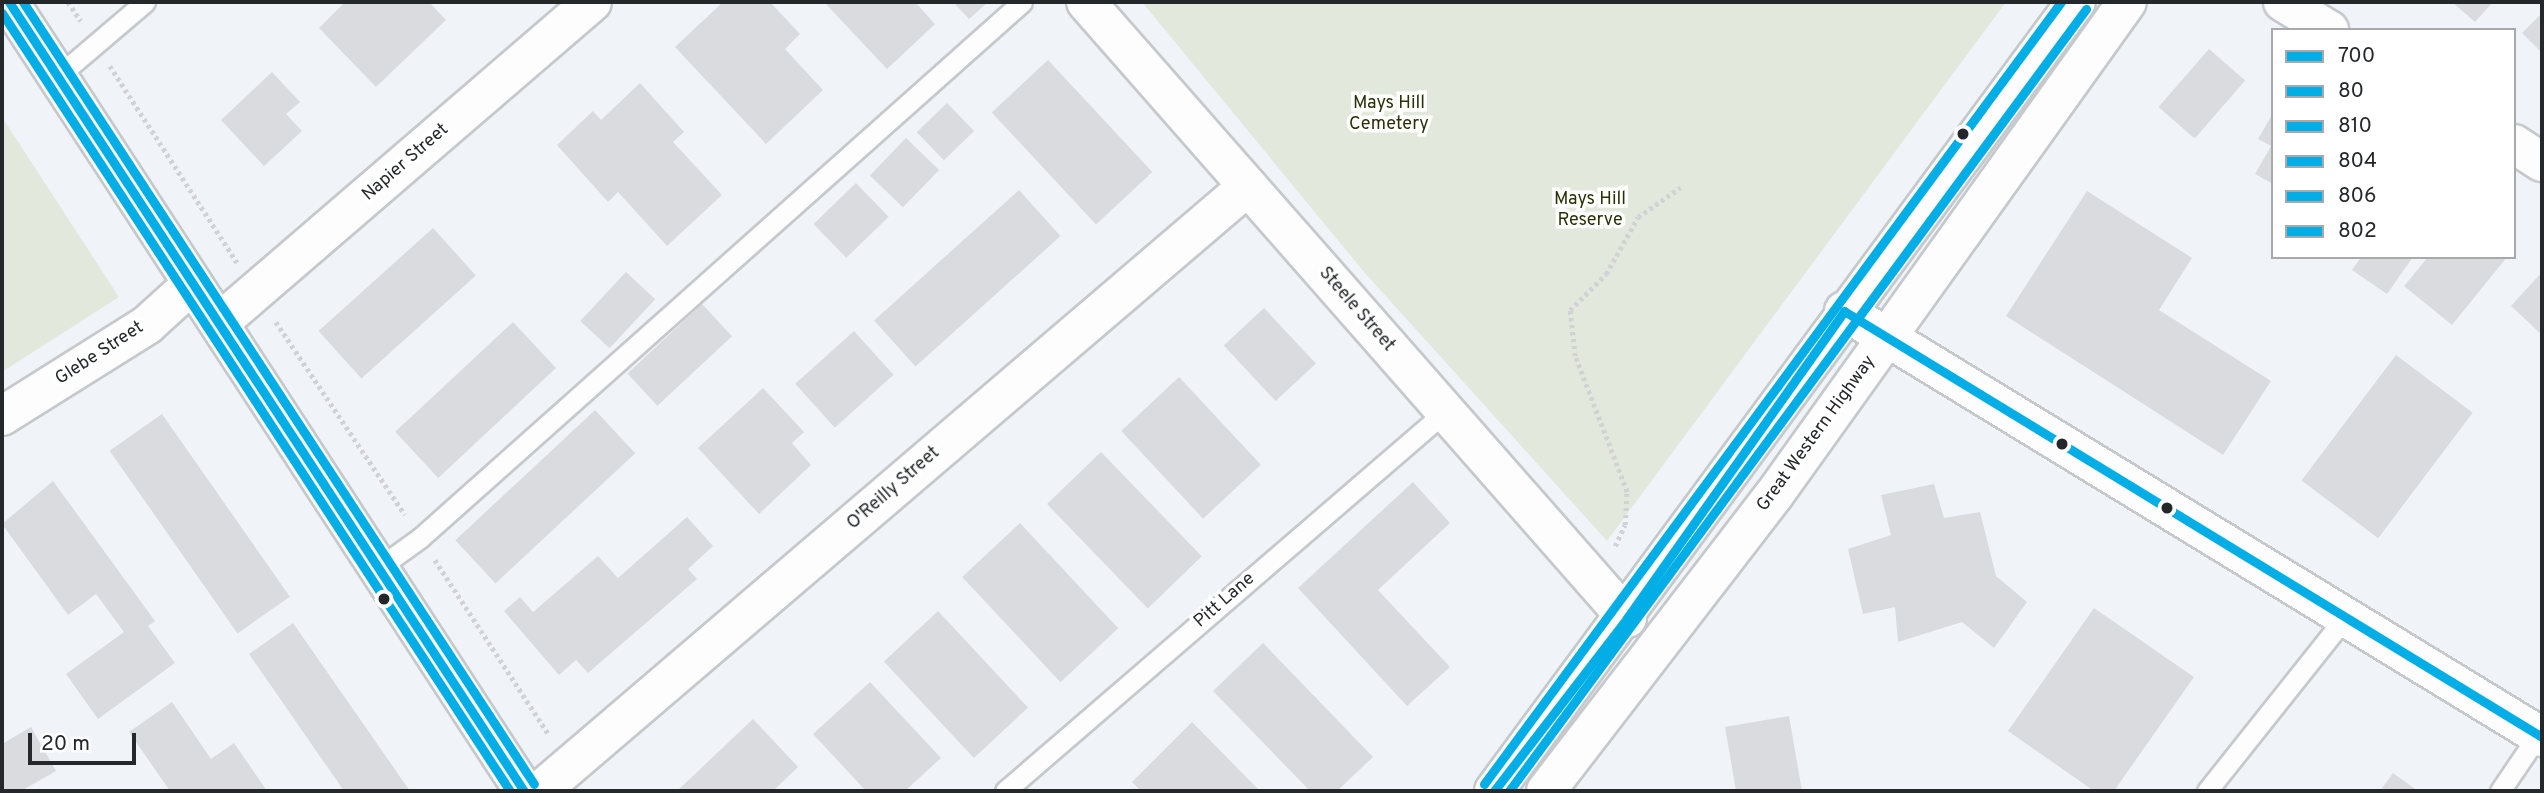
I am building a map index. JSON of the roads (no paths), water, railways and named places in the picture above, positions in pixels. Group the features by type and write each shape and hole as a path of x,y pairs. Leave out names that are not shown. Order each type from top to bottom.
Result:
{"main road":[{"path":"9,2 524,791"},
{"name":"Napier Street","path":"219,323 592,2"},
{"name":"Steele Street","path":"1086,2 1627,618"},
{"path":"1494,791 1627,618 1844,311 2076,2"},
{"name":"Great Western Highway","path":"1546,791 1660,649 2127,2"},
{"path":"2283,2 2326,28"},
{"path":"2516,145 2542,162"},
{"name":"O'Reilly Street","path":"540,791 1248,186"},
{"name":"Glebe Street","path":"2,416 147,325 192,284"},
{"path":"1844,311 2344,619 2540,736"}],"lane":[{"path":"58,76 145,2"},
{"path":"377,569 420,538 1021,2"},
{"name":"Pitt Lane","path":"1005,791 1446,411"},
{"path":"2207,791 2344,619"},
{"path":"2500,791 2540,736"}],"park label":[{"name":"Mays Hill Cemetery","path":"1389,115"},
{"name":"Mays Hill Reserve","path":"1590,211"}]}
